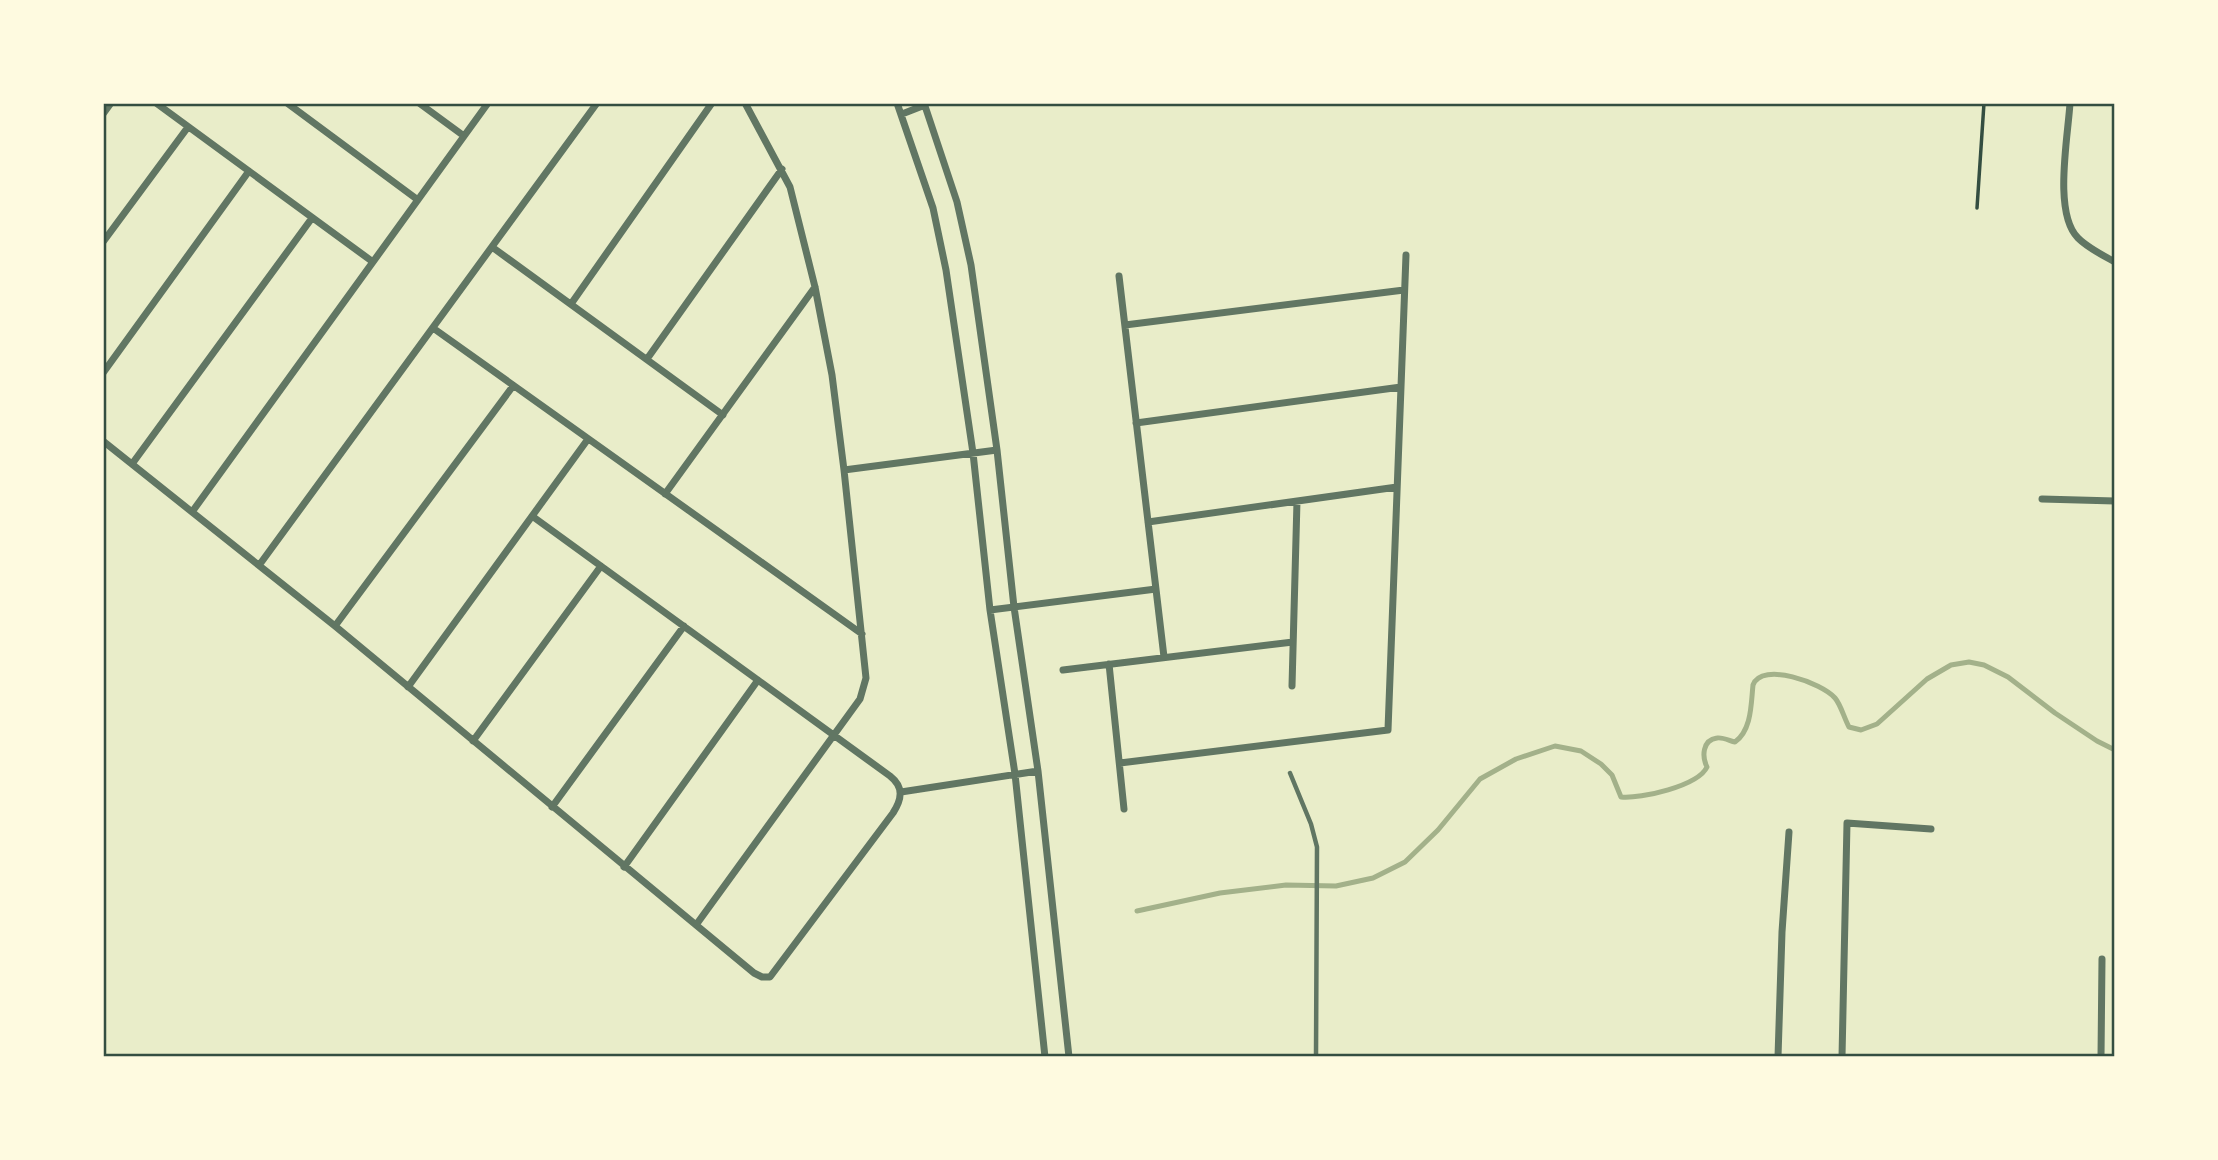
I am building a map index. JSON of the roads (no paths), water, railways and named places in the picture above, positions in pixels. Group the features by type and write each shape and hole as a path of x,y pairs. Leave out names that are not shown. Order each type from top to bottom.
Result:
{"street":[{"path":"103,114 111,103"},
{"path":"156,103 373,262"},
{"path":"287,103 418,200"},
{"path":"419,103 464,136"},
{"path":"192,512 488,103"},
{"path":"260,564 597,103"},
{"path":"572,304 712,103"},
{"path":"696,925 860,698 864,686 862,634 844,470 832,375 816,287 794,203 782,169 745,103"},
{"path":"897,103 933,208 946,270 973,453 990,610 1014,774 1045,1057"},
{"path":"2070,103 2063,202 2066,220 2077,237 2115,262"},
{"path":"902,114 924,104 957,202 971,265 997,450 1014,607 1038,771 1069,1057"},
{"path":"103,242 188,127"},
{"path":"647,359 782,169"},
{"path":"103,373 249,172"},
{"path":"132,464 312,218"},
{"path":"492,247 723,415"},
{"path":"1120,763 1388,730 1406,255"},
{"path":"1119,276 1164,657"},
{"path":"666,494 816,287"},
{"path":"1125,325 1404,290"},
{"path":"433,328 862,634"},
{"path":"335,626 513,386"},
{"path":"1136,423 1401,387"},
{"path":"408,687 588,439"},
{"path":"103,441 260,564 754,973 770,977 893,813 901,799 896,780 532,516"},
{"path":"844,470 997,450"},
{"path":"1148,523 1397,487"},
{"path":"2042,499 2115,502"},
{"path":"1292,686 1297,501"},
{"path":"473,741 601,566"},
{"path":"990,610 1156,589"},
{"path":"552,807 684,626"},
{"path":"1063,670 1293,642"},
{"path":"1110,664 1125,809"},
{"path":"624,867 758,680"},
{"path":"901,792 1038,771"},
{"path":"1842,1057 1847,823 1931,829"},
{"path":"1778,1057 1782,932 1789,832"},
{"path":"2101,1057 2102,959"}],"lane":[{"path":"1290,773 1311,824 1317,847 1316,1057"}],"waterway":[{"path":"1137,911 1220,893 1286,885 1336,886 1373,878 1405,862 1438,830 1480,779 1516,759 1555,746 1581,751 1601,764 1612,775 1621,797 1642,796 1668,790 1702,774 1707,767 1704,759 1706,745 1712,739 1735,742 1741,737 1750,716 1753,685 1759,678 1768,675 1793,677 1818,686 1835,698 1849,727 1861,730 1877,724 1927,679 1951,665 1969,662 1984,665 2008,677 2055,713 2115,750"}]}
